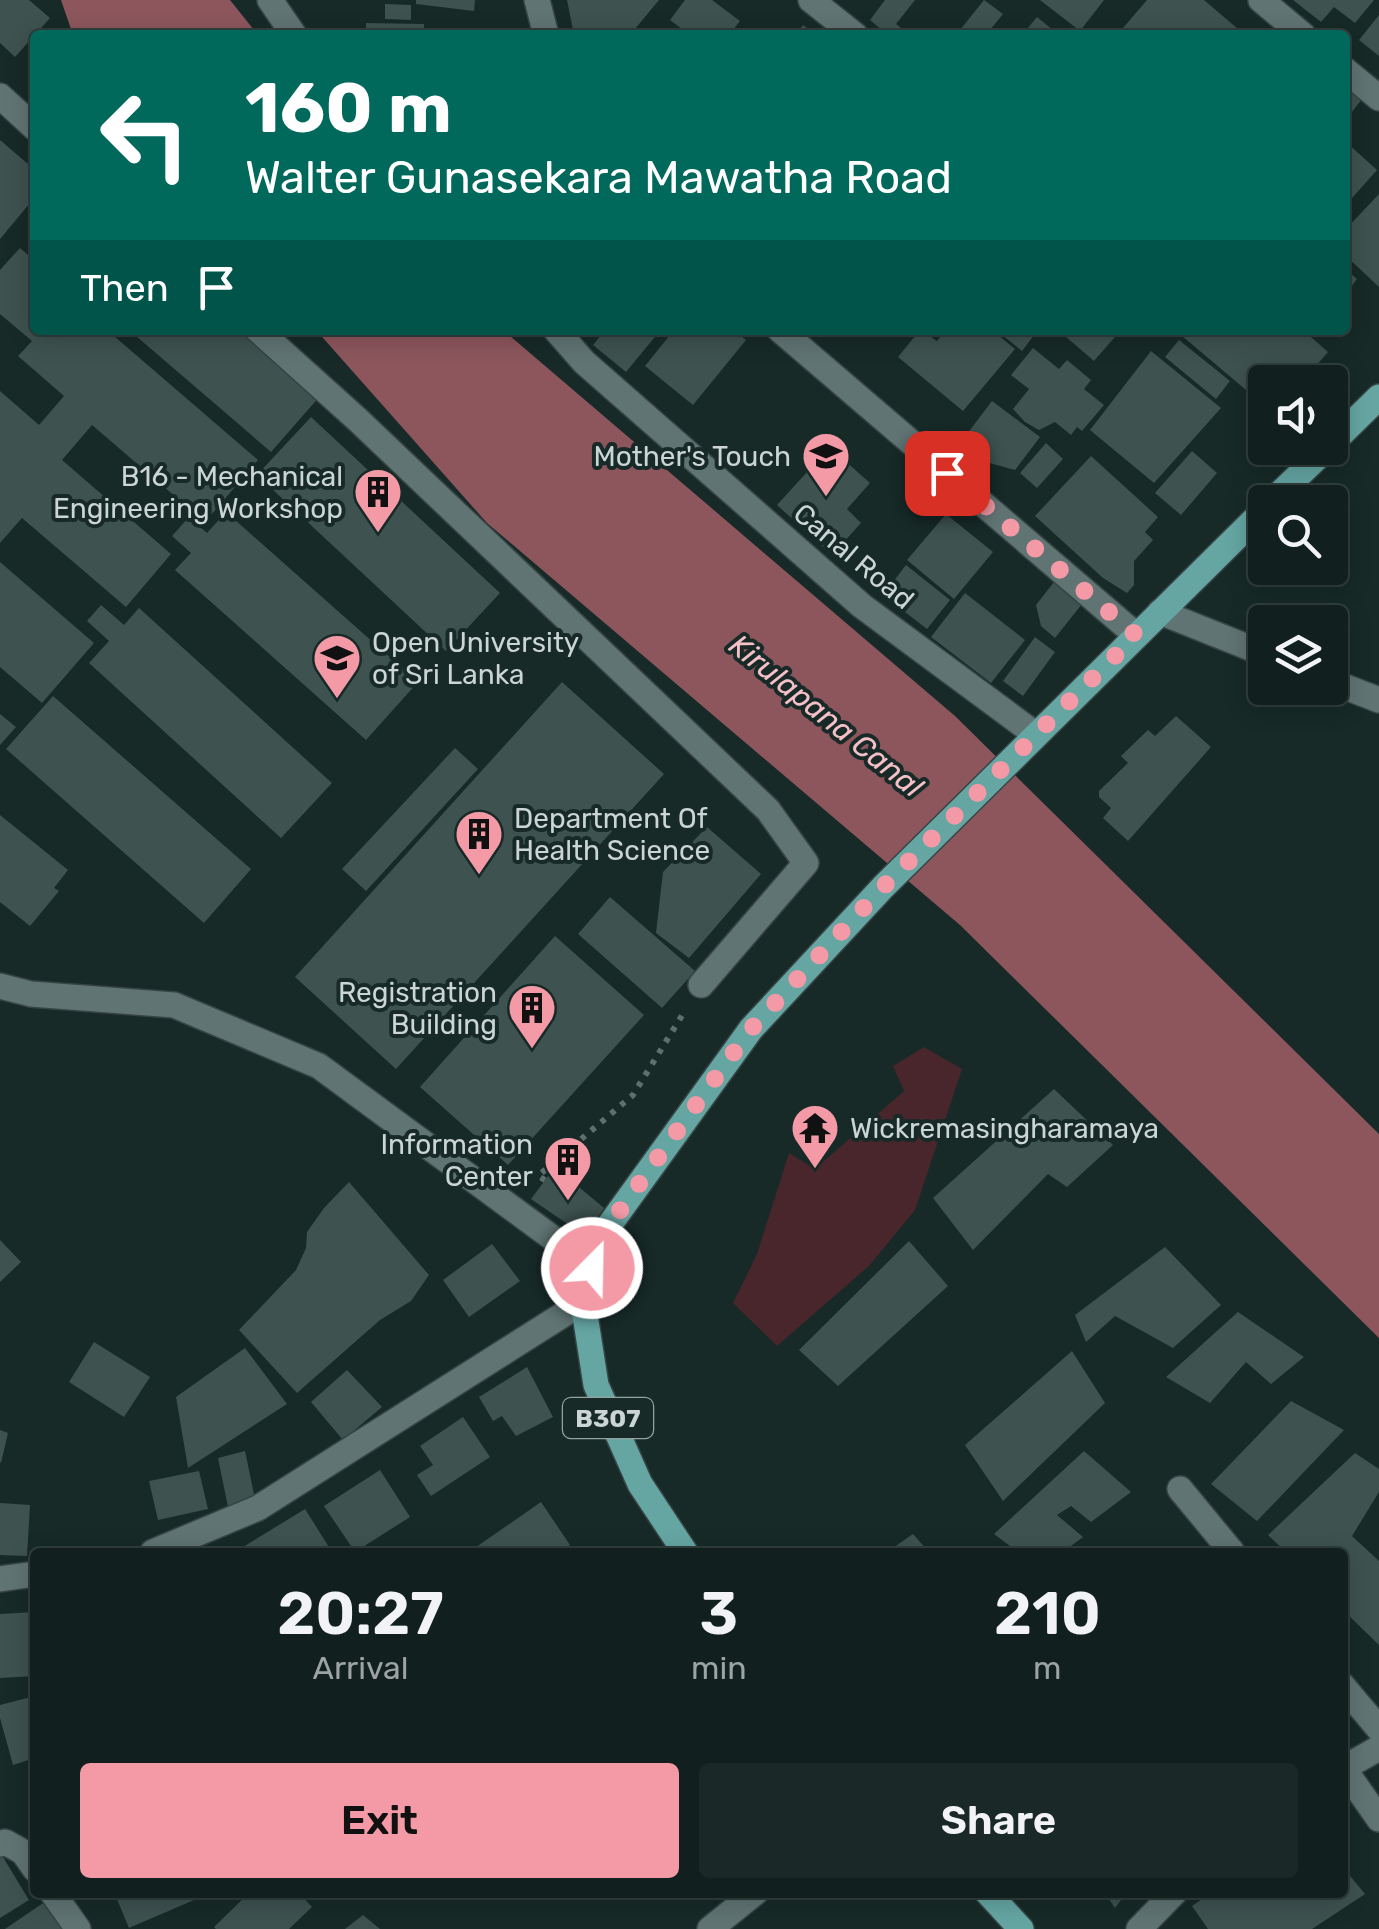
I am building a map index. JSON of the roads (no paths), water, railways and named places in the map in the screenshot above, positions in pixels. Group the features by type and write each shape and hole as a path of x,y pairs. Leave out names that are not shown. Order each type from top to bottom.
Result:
{"main road":[{"path":"1348,427 1379,397"},
{"path":"1289,485 1309,465"},
{"name":"B307","path":"681,1548 640,1484 596,1385 584,1302 608,1227 750,1030 883,887 1248,526"},
{"path":"994,1898 1022,1929"}],"street":[{"path":"270,0 291,30"},
{"path":"537,0 545,30"},
{"path":"811,0 849,30"},
{"path":"1261,0 1297,30"},
{"path":"1350,74 1379,98"},
{"path":"0,96 30,123"},
{"path":"264,335 768,810 806,863 701,985"},
{"name":"Canal Road","path":"560,335 584,362 862,606 1033,736"},
{"path":"786,335 1136,635"},
{"path":"1160,612 1248,647"},
{"path":"1348,687 1379,700"},
{"path":"0,986 31,994 174,1005 319,1066 592,1268"},
{"path":"163,1548 258,1508 584,1302"},
{"path":"1180,1489 1229,1548"},
{"path":"0,1579 30,1575"},
{"path":"1348,1692 1379,1729"},
{"path":"1348,1766 1379,1748"},
{"path":"1348,1776 1379,1819"},
{"path":"0,1844 5,1842 23,1852 30,1862"},
{"path":"56,1898 78,1929"},
{"path":"710,1929 749,1898"},
{"path":"1139,1929 1169,1898"}],"water":[{"path":"61,0 230,0 254,30 71,30"},
{"name":"Kirulapana Canal","path":"320,335 509,335 955,716 1379,1134 1379,1338 960,925 487,523"}],"place":[{"name":"Mother's Touch","path":"826,498"},
{"name":"B16 - Mechanical Engineering Workshop","path":"378,534"},
{"name":"Open University of Sri Lanka","path":"337,700"},
{"name":"Department Of Health Science","path":"479,876"},
{"name":"Registration Building","path":"532,1050"},
{"name":"Wickremasingharamaya","path":"815,1170"},
{"name":"Information Center","path":"568,1202"}]}
